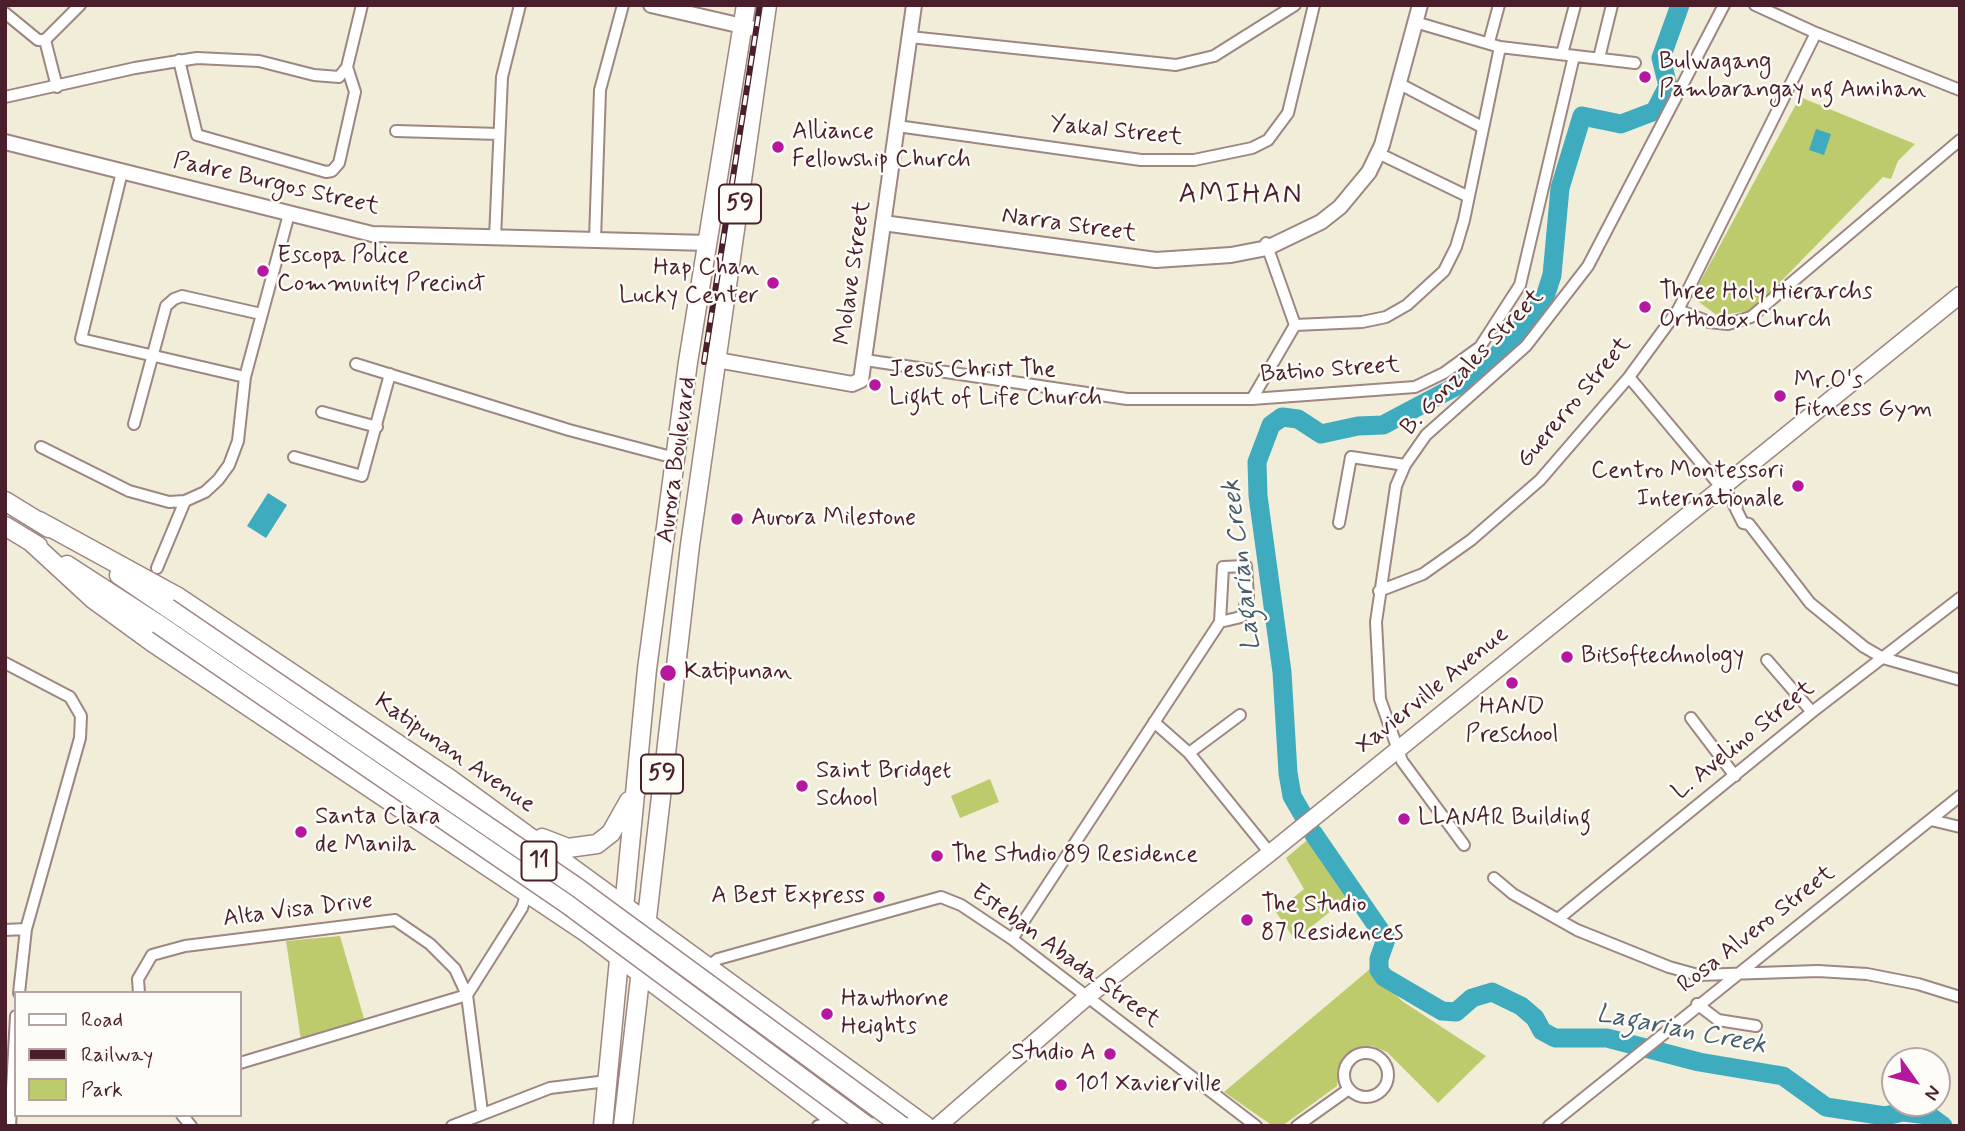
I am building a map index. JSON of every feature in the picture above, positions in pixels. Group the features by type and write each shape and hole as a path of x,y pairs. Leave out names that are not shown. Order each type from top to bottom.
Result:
{"main road":[{"name":"Aurora Boulevard","path":"624,906 633,792 675,458 746,5"},
{"name":"Aurora Boulevard","path":"646,922 702,462 767,5"},
{"name":"Xavierville Avenue","path":"938,1126 1088,996 1270,853 1960,295"},
{"path":"675,458 702,462"},
{"name":"Katipunan Avenue","path":"5,500 578,888 902,1126"},
{"name":"Katipunan Avenue","path":"39,521 178,597 450,779 926,1126"},
{"name":"11","path":"5,526 158,624 523,873 867,1126"},
{"name":"11","path":"30,541 93,599 152,642 587,933 840,1123"},
{"path":"429,826 441,816 450,802 450,779"},
{"path":"513,823 557,845 584,848 597,844 611,833 633,792"},
{"path":"455,844 449,824 452,815 458,807 477,798"},
{"path":"527,892 552,855"},
{"path":"651,874 656,907 682,947"},
{"name":"59","path":"603,1126 624,906"},
{"name":"59","path":"623,1126 646,922"},
{"path":"587,933 606,960 615,984"},
{"path":"723,1035 751,996"},
{"path":"768,1069 763,1058 767,1040 785,1027 796,1030"}],"street":[{"path":"5,13 38,40 45,40 80,5"},
{"path":"495,238 502,77 520,5"},
{"path":"595,240 600,90 623,5"},
{"path":"651,5 764,31"},
{"name":"Molave Street","path":"717,360 852,384 861,380 914,5"},
{"path":"910,37 1176,65 1214,56 1295,5"},
{"name":"Yakal Street","path":"897,126 1141,160 1194,160 1252,148 1268,140 1288,113 1314,5"},
{"name":"Narra Street","path":"883,223 1156,260 1251,251 1270,244 1321,222 1360,186 1378,153 1420,5"},
{"path":"1295,326 1362,323 1387,317 1407,304 1444,271 1456,247 1482,127 1499,5"},
{"path":"1562,54 1575,5"},
{"path":"1599,58 1612,5"},
{"name":"B. Gonzales Street","path":"1464,845 1418,786 1398,750 1380,699 1376,622 1395,486 1405,465 1426,435 1525,346 1588,266 1724,5"},
{"path":"1755,5 1816,33 1960,90"},
{"path":"179,60 197,135 326,172 332,171 339,163 355,92 347,68 359,6"},
{"path":"1416,22 1495,44 1635,63"},
{"name":"Guererro Street","path":"1379,591 1423,574 1480,532 1540,480 1629,377 1678,310 1816,33"},
{"path":"45,40 57,87"},
{"name":"Batino Street","path":"865,360 1127,399 1252,399 1415,387 1444,373 1480,348 1520,285 1574,56"},
{"path":"5,97 179,60 259,61 329,78 339,77 347,68"},
{"path":"1398,83 1482,127"},
{"path":"396,131 499,134"},
{"path":"1678,310 1709,322 1728,324 1751,317 1960,140"},
{"name":"Padre Burgos Street","path":"5,142 372,234 708,243"},
{"path":"1378,153 1467,196"},
{"path":"122,172 81,339 245,377"},
{"path":"41,447 129,491 170,502 185,500 205,492 229,465 243,419 245,377 289,215"},
{"path":"1252,399 1295,326 1270,244"},
{"path":"134,424 166,306 182,296 261,314"},
{"path":"356,364 569,430 675,458"},
{"path":"294,457 362,476 390,374"},
{"path":"1629,377 1722,489 1743,523 1749,524 1810,603 1883,658 1960,680"},
{"path":"322,412 377,427"},
{"path":"1339,523 1351,457 1405,465"},
{"path":"157,568 185,500"},
{"path":"1012,939 1220,622 1223,567 1246,566 1248,597 1241,617 1220,622"},
{"name":"L. Avelino Street","path":"1558,919 1812,712 1960,598"},
{"path":"1767,660 1812,712"},
{"path":"5,663 54,686 70,697 81,716 80,738 26,929 19,991"},
{"path":"1189,753 1240,715"},
{"path":"1691,718 1735,776"},
{"path":"1154,722 1189,753 1270,853"},
{"name":"Rosa Alvero Street","path":"1549,1126 1697,1004 1960,796"},
{"path":"1931,820 1960,827"},
{"path":"1494,878 1513,894 1558,919 1669,967 1698,975 1732,976 1818,971 1867,974 1918,984 1960,997"},
{"path":"242,1062 467,995 522,908 527,892"},
{"name":"Esteban Abada Street","path":"708,967 718,959 941,897 961,905 1012,939 1256,1126"},
{"name":"Alta Visa Drive","path":"139,991 138,979 152,955 185,946 395,920 430,944 447,961 455,970 467,995 482,1112"},
{"path":"5,930 26,929"},
{"path":"1697,1004 1718,1020 1756,1026"},
{"path":"10,1126 9,1040 14,1023"},
{"path":"1368,1052 1381,1059 1388,1072 1381,1091 1361,1096 1349,1089 1344,1076 1348,1061 1368,1052"},
{"path":"452,1126 482,1112 551,1088 607,1081"},
{"path":"1297,1126 1349,1089"},
{"path":"818,1126 840,1123"}],"green space":[{"path":"1800,97 1915,144 1898,161 1891,179 1883,177 1753,310 1718,316 1692,297"},
{"path":"990,779 999,802 960,818 951,796"},
{"path":"1311,837 1352,894 1295,940 1276,912 1304,889 1286,858"},
{"path":"340,936 365,1022 301,1040 286,941"},
{"path":"1370,969 1402,1001 1486,1056 1438,1103 1387,1052 1372,1046 1358,1049 1345,1057 1339,1068 1337,1086 1282,1126 1273,1126 1224,1092"}],"water":[{"path":"1816,129 1831,134 1824,155 1809,150"},
{"path":"268,493 287,505 266,538 247,526"}],"waterway":[{"name":"Lagarian Creek","path":"1303,815 1292,796 1288,773 1282,672 1258,496 1257,462 1271,425 1282,417 1298,419 1321,434 1358,426 1383,425 1483,372 1544,300 1552,275 1560,188 1582,116 1621,124 1655,111 1668,86 1661,58 1680,5"},
{"name":"Lagarian Creek","path":"1313,833 1386,939 1379,959 1379,970 1384,977 1442,1011 1456,1012 1472,998 1492,992 1521,1006 1535,1018 1542,1031 1555,1038 1607,1038 1699,1062 1783,1076 1826,1107 1885,1116 1903,1112 1928,1115 1943,1126"}],"railway":[{"path":"704,362 760,5"}],"place":[{"name":"Bulwagang Pambarangay ng Amihan","path":"1645,77"},
{"name":"Alliance Fellowship Church","path":"778,147"},
{"name":"Escopa Police Community Precinct","path":"263,271"},
{"name":"Hap Chan Lucky Center","path":"773,283"},
{"name":"Three Holy Hierarchs Orthodox Church","path":"1645,307"},
{"name":"Jesus Christ The Light of Life Church","path":"875,385"},
{"name":"Mr.O's Fitness Gym","path":"1780,396"},
{"name":"Centro Montessori Internationale","path":"1798,486"},
{"name":"Aurora Milestone","path":"737,519"},
{"name":"Bitsoftechnology","path":"1567,657"},
{"name":"Katipunan","path":"668,673"},
{"name":"HAND Preschool","path":"1512,683"},
{"name":"Saint Bridget School","path":"802,786"},
{"name":"LLANAR Building","path":"1404,819"},
{"name":"Santa Clara de Manila","path":"301,832"},
{"name":"The Studio 89 Residence","path":"937,856"},
{"name":"A Best Express","path":"879,897"},
{"name":"The Studio 87 Residences","path":"1247,920"},
{"name":"Hawthorne Heights","path":"827,1014"},
{"name":"Studio A","path":"1110,1054"},
{"name":"101 Xavierville","path":"1061,1085"}],"district":[{"name":"AMIHAN","path":"1241,196"}]}
